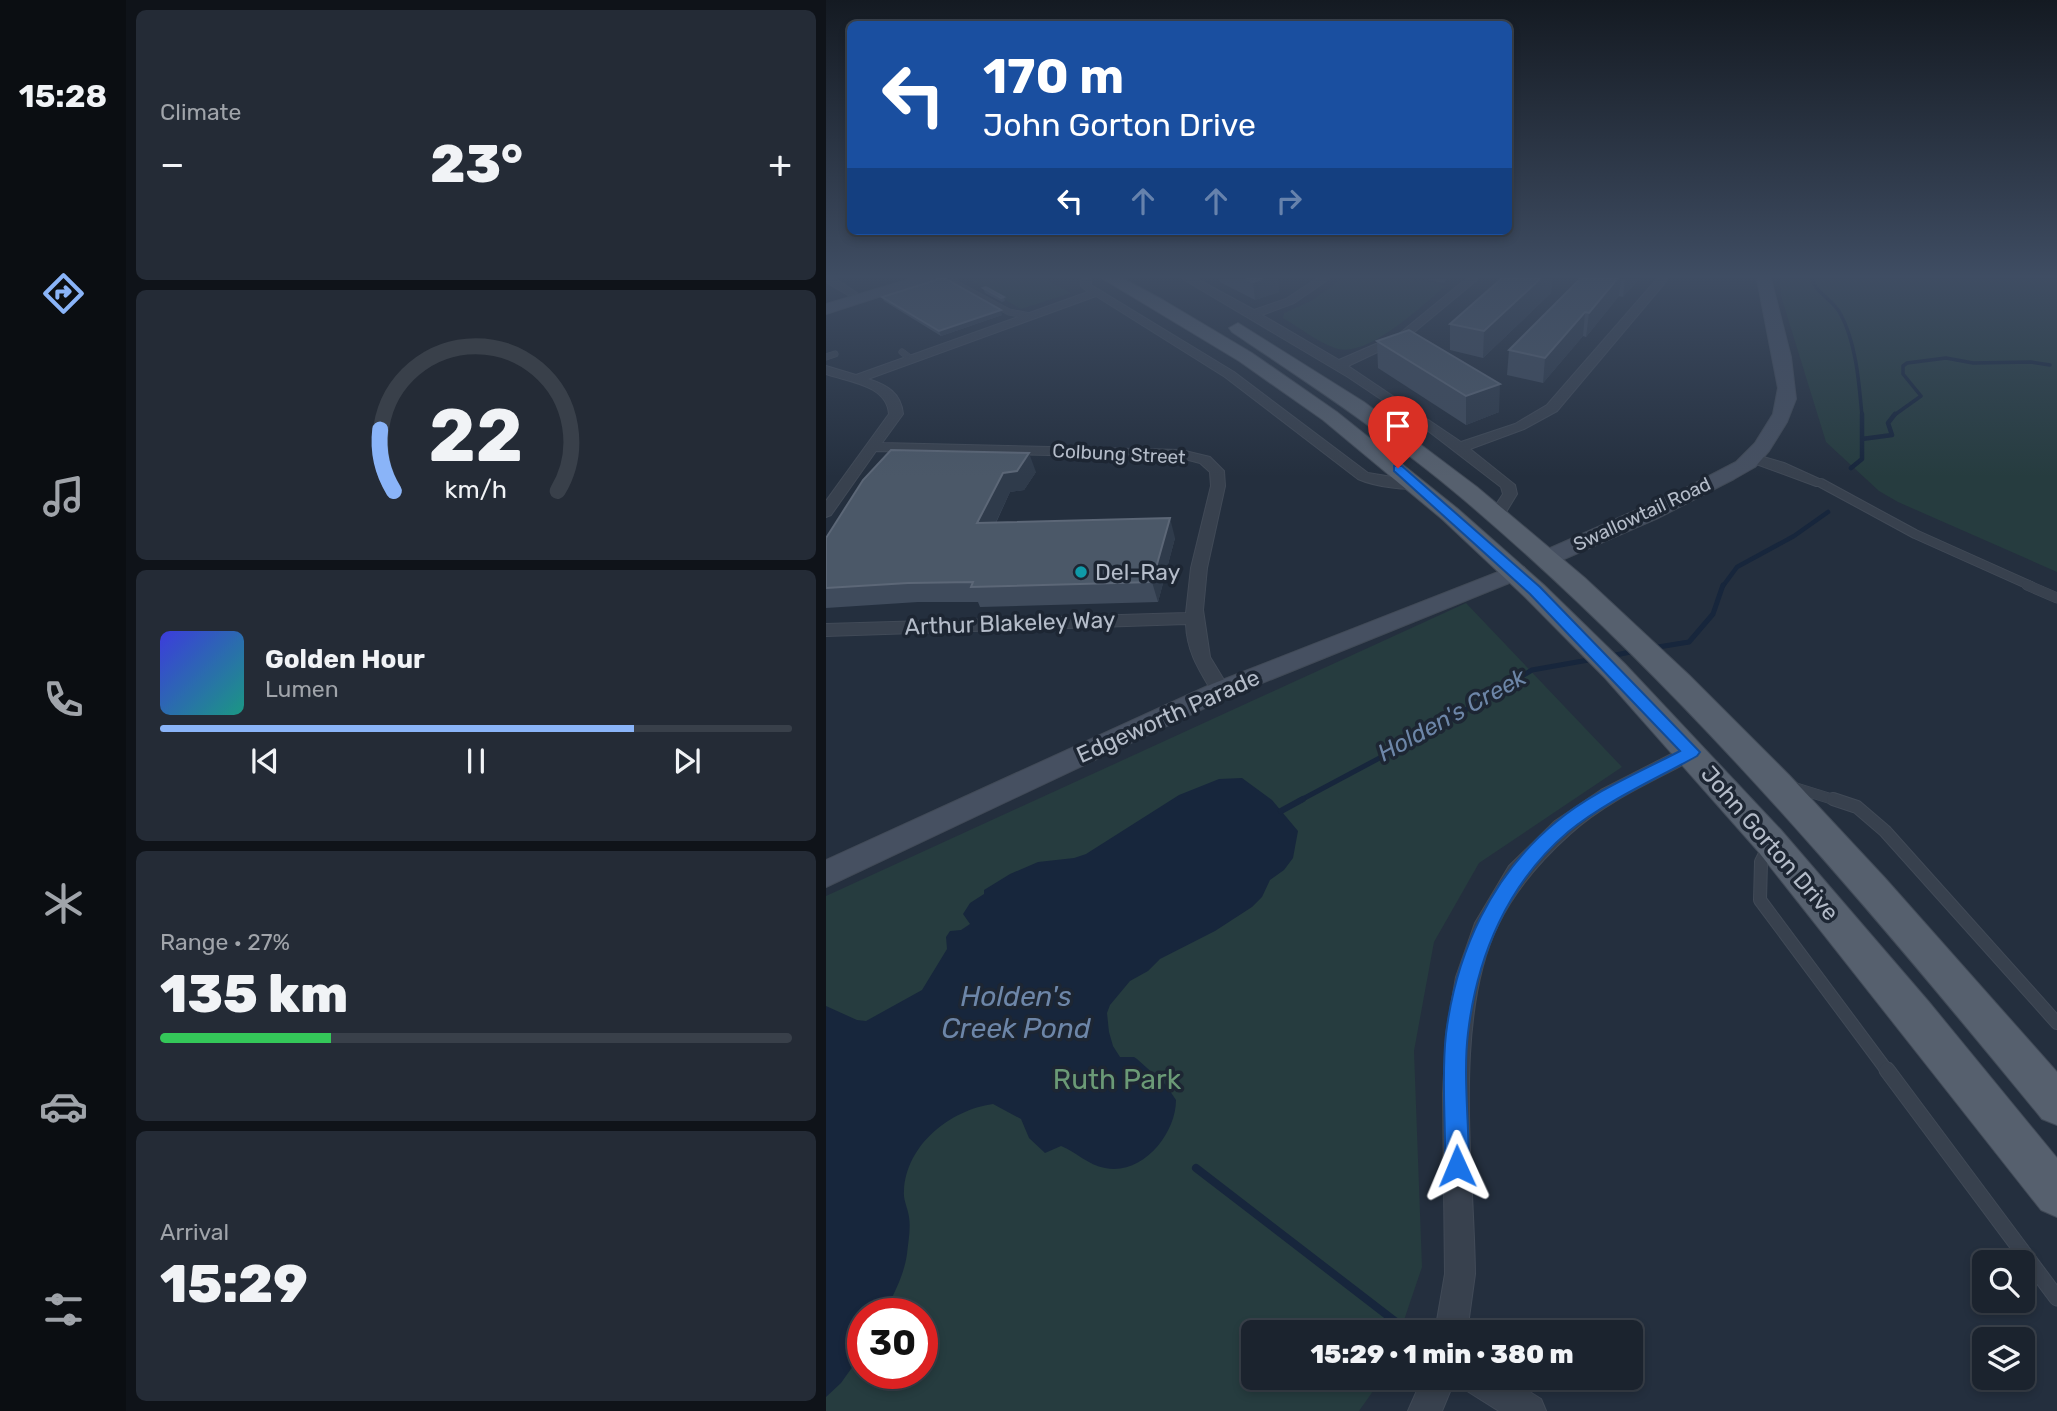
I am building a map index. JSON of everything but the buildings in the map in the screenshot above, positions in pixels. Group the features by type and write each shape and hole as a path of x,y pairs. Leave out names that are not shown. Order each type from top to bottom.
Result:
{"main road":[{"name":"John Gorton Drive","path":"1227,345 1343,425 1417,485 1516,572 1573,628 1691,752 1771,842 1888,981 2057,1194"},
{"name":"John Gorton Drive","path":"1266,345 1368,412 1498,514 1616,620 1775,781 1970,1000 2057,1104"}],"street":[{"path":"855,380 906,355 938,345"},
{"path":"1305,345 1461,447 1508,485 1510,494 1498,514"},
{"path":"1339,365 1383,345"},
{"path":"1461,447 1543,415 1606,345"},
{"name":"Swallowtail Road","path":"1547,558 1673,504 1753,458 1771,435 1787,400 1779,345"},
{"path":"826,370 882,388 895,402 896,414 826,512"},
{"name":"Colbung Street","path":"873,447 1181,454 1205,460 1217,471 1218,486 1194,598 1194,618 1199,655 1220,690"},
{"path":"1753,458 1821,483"},
{"name":"Edgeworth Parade","path":"826,874 1220,690 1516,572"},
{"name":"Arthur Blakeley Way","path":"826,630 1194,618"},
{"path":"1453,1320 1460,1276 1457,1035 1466,980 1485,927 1519,871 1562,827 1602,800 1691,752"},
{"path":"1425,1411 1434,1390"},
{"path":"1496,1390 1529,1411"}],"lane":[{"path":"826,357 835,354"},
{"path":"1821,483 1915,534 2057,598"},
{"path":"1775,781 1857,807 1885,831 2057,1023"},
{"path":"1771,842 1761,862 1760,900 2057,1298"}],"green space":[{"path":"1328,345 1365,345 1348,350"},
{"path":"1796,345 2057,345 2057,572 1898,502 1879,491 1826,442"},
{"name":"Ruth Park","path":"1466,603 1622,767 1479,863 1434,942 1414,1051 1422,1267 1404,1320 1241,1320 1241,1390 1374,1390 1359,1411 826,1411 826,896"}],"water":[{"name":"Holden's Creek Pond","path":"1242,778 1272,800 1298,831 1293,858 1284,870 1270,880 1262,897 1252,907 1215,931 1160,959 1148,971 1130,981 1110,1005 1107,1013 1109,1032 1120,1057 1137,1059 1166,1085 1176,1100 1170,1126 1163,1139 1144,1159 1132,1166 1105,1168 1061,1146 1045,1153 1029,1138 1021,1119 993,1104 961,1114 946,1122 922,1145 907,1174 904,1194 910,1231 906,1262 898,1285 892,1298 847,1298 847,1375 826,1397 826,1006 857,1020 866,1021 922,990 947,949 946,937 950,931 961,930 970,924 963,914 970,903 984,894 984,890 1010,874 1038,862 1086,854 1179,795 1219,779"}],"waterway":[{"name":"Holden's Creek","path":"1852,345 1862,416"},
{"path":"1894,415 1921,396 1903,374 1903,366 1907,363 1946,358 1973,363 2031,362 2050,365"},
{"path":"1862,439 1892,435 1888,423 1894,415"},
{"name":"Holden's Creek","path":"1862,416 1862,439"},
{"name":"Holden's Creek","path":"1851,468 1862,459 1862,439"},
{"name":"Holden's Creek","path":"1723,586 1737,567 1794,536 1828,512"},
{"name":"Holden's Creek","path":"1652,648 1689,642 1713,614 1723,585"},
{"name":"Holden's Creek","path":"1611,656 1635,651"},
{"name":"Holden's Creek","path":"1299,801 1432,730 1532,670 1594,659"},
{"name":"Holden's Creek","path":"1281,811 1303,799"},
{"path":"1196,1168 1393,1320"}],"place":[{"name":"Del-Ray","path":"1081,572"}],"route":[{"path":"1398,468 1516,572 1691,752 1602,800 1562,827 1527,861 1511,881 1485,927 1466,980 1457,1035 1457,1166"}]}
